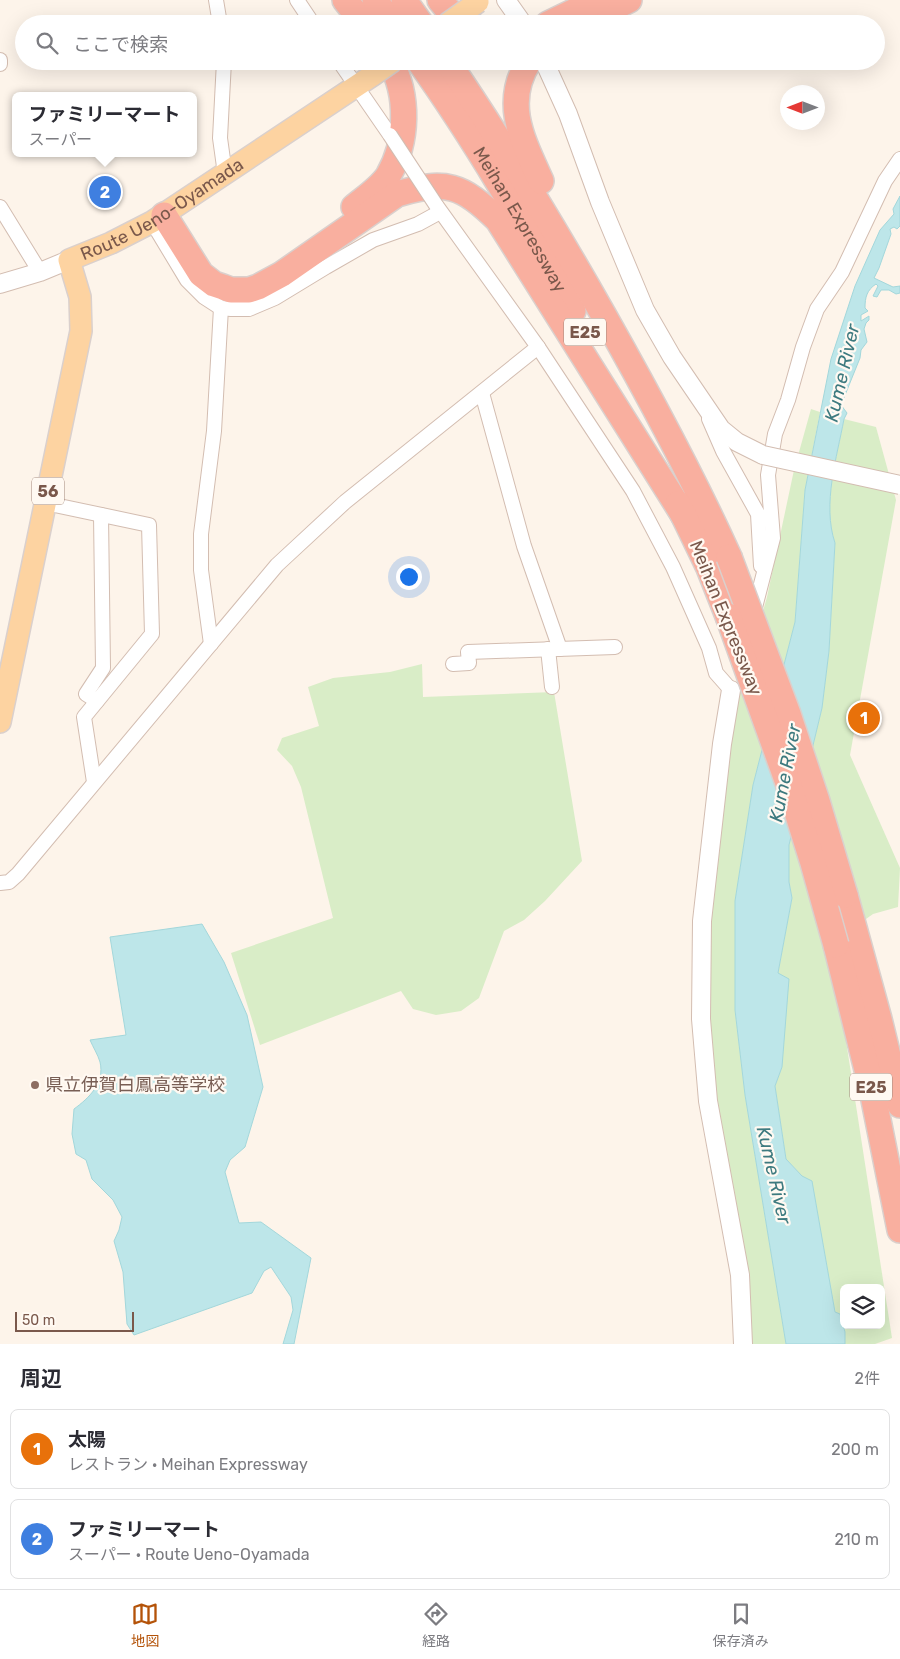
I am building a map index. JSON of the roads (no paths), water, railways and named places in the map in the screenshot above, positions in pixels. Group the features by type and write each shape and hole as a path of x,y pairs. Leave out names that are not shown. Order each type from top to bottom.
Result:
{"highway":[{"path":"345,0 357,15"},
{"path":"375,0 386,15"},
{"path":"404,0 415,15"},
{"path":"440,0 449,11 477,9"},
{"path":"567,15 598,0"},
{"path":"599,15 630,0"},
{"path":"164,214 193,238 215,266 225,272 240,274 273,265 322,232 372,192 387,177 396,159 403,122 403,100 394,70"},
{"name":"Meihan Expressway","path":"425,70 479,152 527,231 634,420 686,519 709,568 788,782 836,945 872,1090 900,1230"},
{"name":"Meihan Expressway","path":"453,70 542,208 618,340 698,488 729,557 788,714 817,802 879,1019 900,1105"},
{"path":"524,70 518,86 516,101 517,122 522,140 541,182 625,334 684,447 698,488"},
{"path":"164,214 201,274 214,284 231,290 240,290 258,287 282,274 397,194 435,185 465,192 498,220 686,519"}],"main road":[{"path":"465,15 477,9"},
{"name":"Route Ueno-Oyamada","path":"0,722 4,687 81,331 80,297 69,260 111,243 164,214 378,71"}],"street":[{"path":"216,0 218,15"},
{"path":"297,0 307,15"},
{"path":"506,0 517,15"},
{"path":"224,70 220,138 224,174"},
{"path":"544,70 568,114 600,202 645,310 672,356 721,430 737,442 762,455 900,485"},
{"path":"378,71 390,135 438,209 538,347 633,491 673,567 709,648 716,672 731,690"},
{"path":"743,1344 740,1275 708,1101 701,1019 702,921 722,744 731,690 773,538 768,475 775,434 817,309 842,272 885,181 900,159"},
{"path":"0,207 40,272"},
{"path":"164,214 187,280 204,297 221,308 249,309 265,304 373,240 418,224 438,209"},
{"path":"0,284 40,272 69,260"},
{"path":"210,644 200,570 201,534 214,432 221,308"},
{"path":"0,883 9,882 18,874 277,565 345,502 538,347"},
{"path":"482,393 554,649 552,687"},
{"path":"702,402 723,451 758,514 761,542 761,586"},
{"path":"45,503 149,525 152,634 84,717 94,782"},
{"path":"97,702 86,694 103,668 101,515"},
{"path":"453,664 469,663 468,652 615,648"}],"water":[{"name":"Kume River","path":"900,196 900,226 897,229 894,227 890,229 891,234 874,278 893,287 900,286 900,293 896,294 889,290 881,290 877,297 873,296 878,286 876,284 869,291 865,304 865,308 868,311 861,315 861,321 869,316 864,329 867,342 861,350 860,358 841,405 847,413 844,419 830,497 831,528 835,543 829,651 822,708 789,845 789,882 792,898 778,973 789,979 782,1067 775,1086 786,1159 802,1176 812,1181 835,1312 840,1314 840,1329 844,1329 845,1344 786,1344 745,1095 735,1010 735,901 753,785 795,622 805,490 831,359 855,286 880,230 894,214 893,209"},
{"path":"202,924 224,962 247,1015 263,1087 245,1147 230,1160 225,1172 239,1223 261,1222 311,1258 294,1344 283,1344 293,1310 291,1297 271,1267 264,1271 252,1293 134,1335 127,1324 123,1272 114,1241 122,1217 113,1200 92,1179 86,1160 76,1154 72,1134 74,1109 90,1095 98,1083 101,1070 100,1062 90,1040 126,1035 110,937"}],"place":[{"name":"ファミリーマート","path":"105,192"},
{"name":"太陽","path":"864,718"},
{"name":"県立伊賀白鳳高等学校","path":"35,1085"}]}
